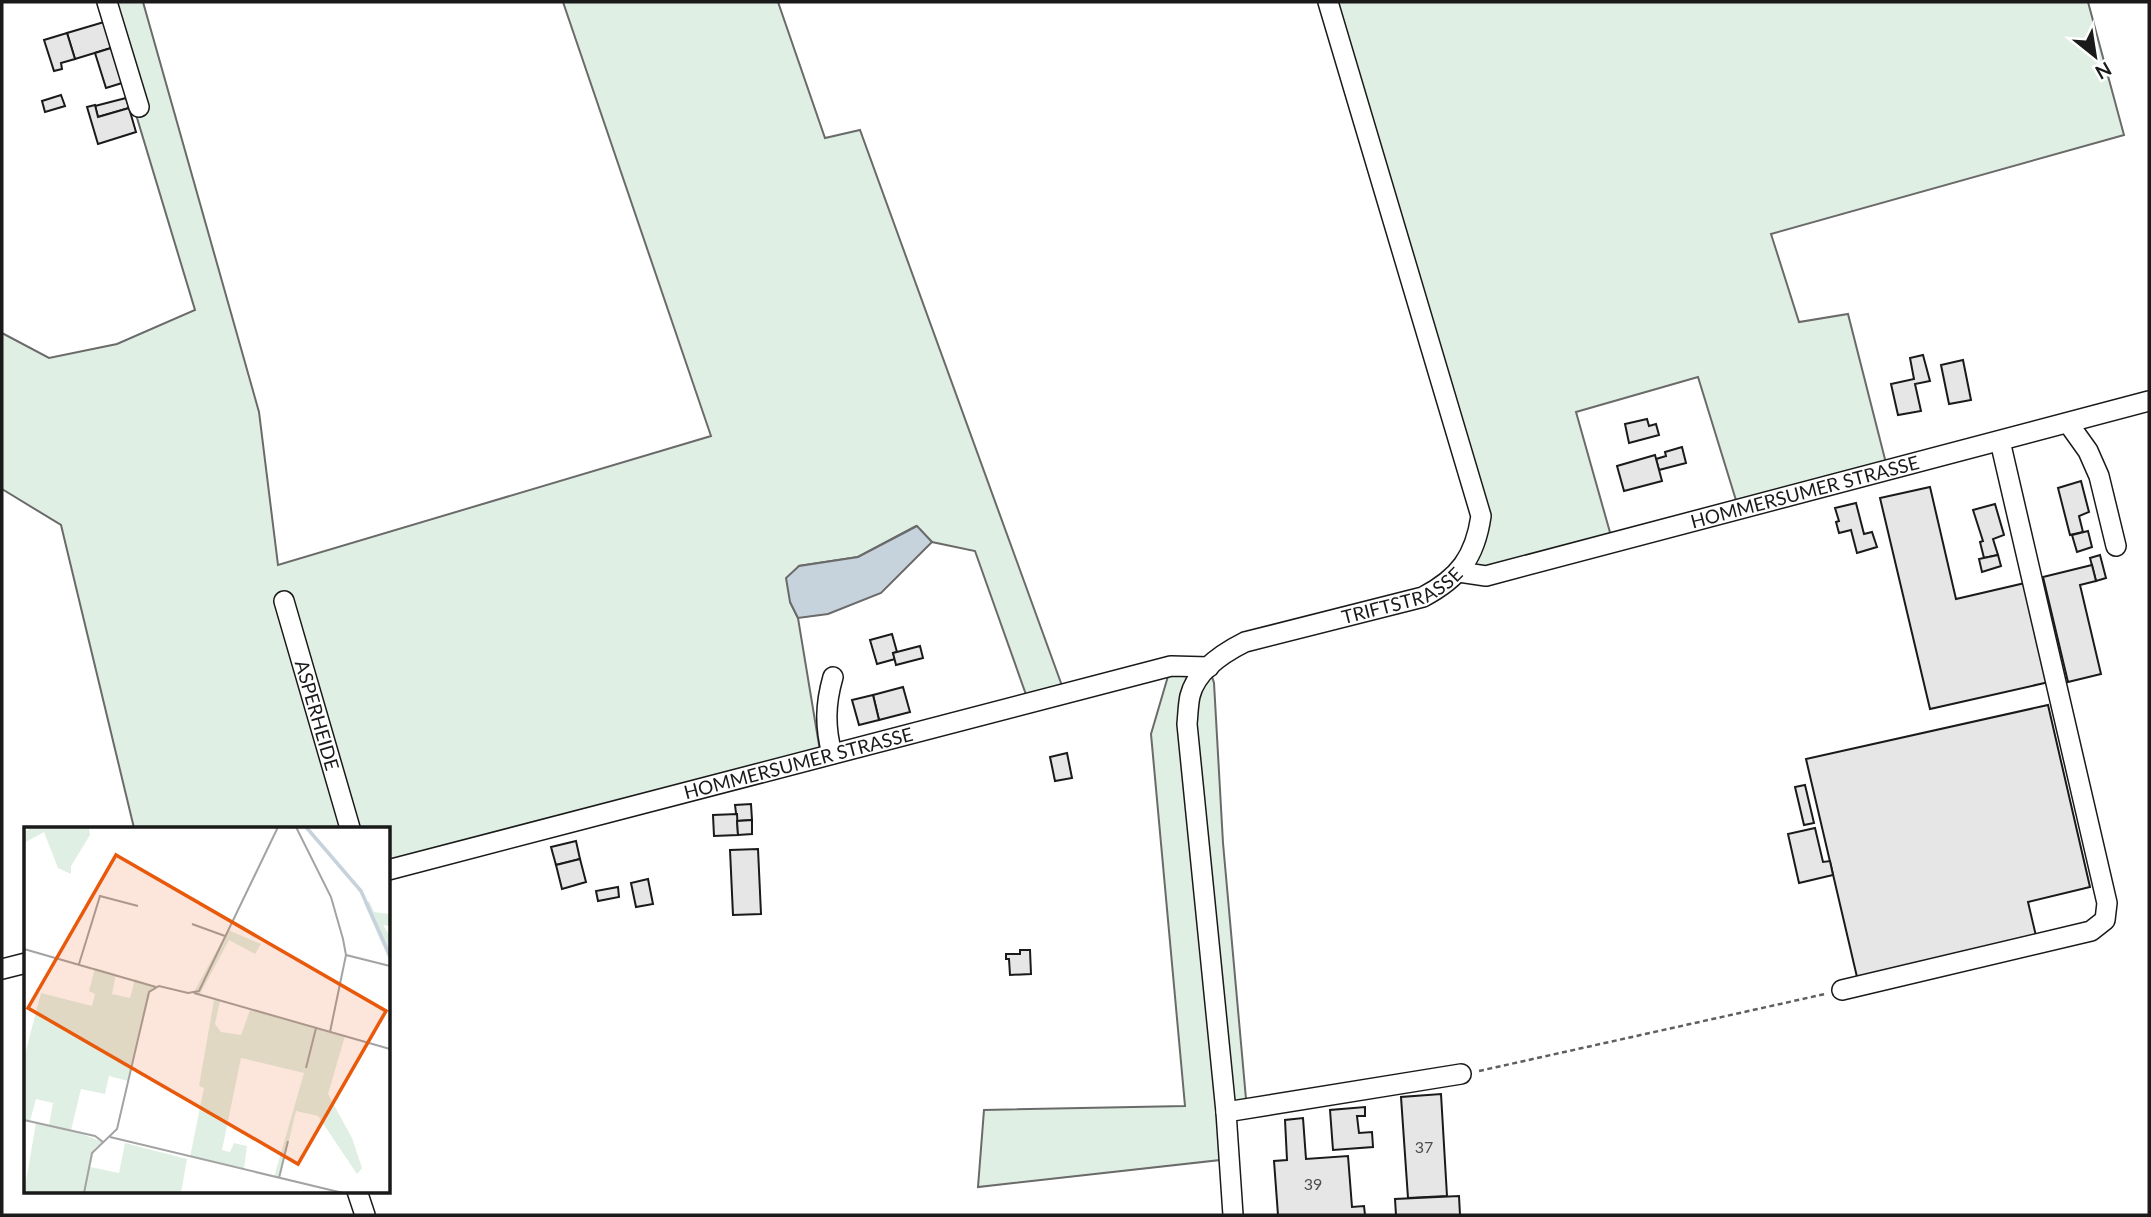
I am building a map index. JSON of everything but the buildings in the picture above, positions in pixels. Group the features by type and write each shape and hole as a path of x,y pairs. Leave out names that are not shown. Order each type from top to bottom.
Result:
{"street":[{"path":"107,2 139,107"},
{"name":"TRIFTSTRASSE","path":"1233,1215 1226,1112 1187,724 1190,695 1209,667 1228,650 1245,642 1423,597 1443,586 1459,572 1479,534 1481,516 1328,2"},
{"name":"HOMMERSUMER STRASSE","path":"1459,572 1486,576 2149,401"},
{"path":"2068,423 2088,451 2099,476 2116,546"},
{"path":"1842,990 2091,931 2105,920 2107,903 2000,441"},
{"name":"ASPERHEIDE","path":"284,601 350,827"},
{"name":"HOMMERSUMER STRASSE","path":"390,869 1171,666 1209,667"},
{"path":"832,754 825,716 833,677"},
{"path":"2,969 24,964"},
{"path":"1226,1112 1461,1074"},
{"path":"357,1192 365,1215"}],"path":[{"path":"1461,1074 1495,1069 1842,990"}],"green space":[{"path":"102,2 143,2 259,412 278,565 711,436 563,2 778,2 825,138 860,130 1065,694 1029,703 975,551 932,542 916,526 858,557 799,566 790,602 798,618 821,757 390,870 390,827 134,827 61,525 2,489 2,333 49,358 117,344 195,310"},
{"path":"1328,2 2088,2 2124,135 1771,234 1799,322 1848,314 1888,471 1739,510 1698,377 1576,412 1613,543 1459,572 1479,534"},
{"path":"1171,666 1209,667 1214,683 1223,843 1247,1110 1226,1112 1229,1159 978,1187 984,1110 1185,1106 1151,734"}],"shaded area":[{"path":"917,526 932,542 881,593 828,614 798,618 790,602 786,578 799,566 858,557"}]}
